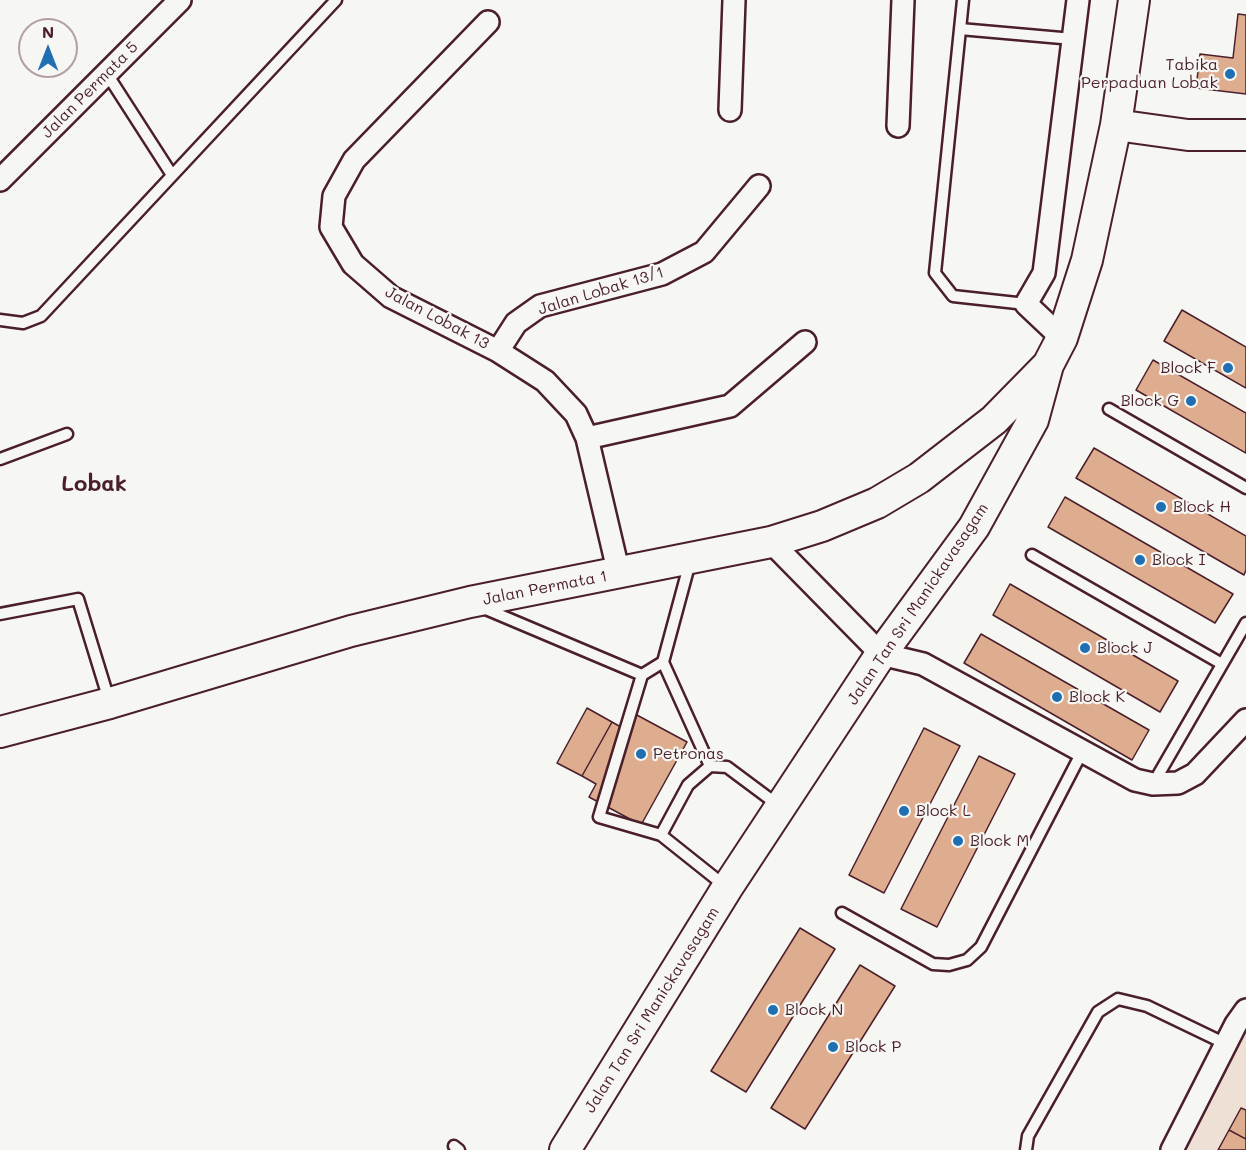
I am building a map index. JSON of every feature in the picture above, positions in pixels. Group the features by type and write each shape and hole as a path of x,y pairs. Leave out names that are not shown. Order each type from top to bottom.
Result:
{"main road":[{"name":"Jalan Tan Sri Manickavasagam","path":"564,1150 727,888 881,654 974,527 1033,420 1048,365 1062,338 1087,260 1116,125 1134,0"},
{"path":"1116,125 1188,135 1246,135"},
{"name":"Jalan Permata 1","path":"0,732 110,703 351,632 470,602 771,542 822,526 877,503 918,478 994,420 1048,365"}],"street":[{"name":"Jalan Permata 5","path":"0,180 180,0"},
{"path":"730,110 734,0"},
{"path":"898,126 903,0"},
{"path":"1062,338 1026,304 1044,273 1078,0"},
{"name":"Jalan Lobak 13","path":"488,22 354,160 334,196 331,227 353,264 391,297 498,351 545,381 576,414 587,438 619,573"},
{"name":"Jalan Lobak 13/1","path":"498,351 516,323 540,306 662,274 704,252 759,186"},
{"path":"587,438 730,405 805,342"},
{"path":"771,542 881,654 923,664 1135,780 1153,784 1178,783 1195,774 1246,720"},
{"path":"1172,1150 1226,1044 1243,1021"}],"lane":[{"path":"0,320 22,323 40,316 336,0"},
{"path":"963,0 934,273 952,296 1026,304"},
{"path":"960,29 1073,39"},
{"path":"107,74 172,175"},
{"path":"1109,409 1246,488"},
{"path":"0,459 67,434"},
{"path":"1032,555 1222,664"},
{"path":"691,559 663,662 710,766"},
{"path":"0,614 78,599 110,703"},
{"path":"470,602 642,675"},
{"path":"1153,784 1246,623"},
{"path":"663,662 642,675 599,817 661,835 727,888"},
{"path":"842,913 933,964 949,965 967,960 981,947 1082,752"},
{"path":"661,835 688,785 710,766 727,767 781,807"},
{"path":"1026,1150 1028,1136 1098,1012 1118,999 1147,1006 1226,1044"}],"shaded area":[{"path":"1246,1011 1246,1150 1172,1150"}],"building":[{"path":"1238,14 1246,15 1246,94 1196,88 1200,54 1233,58"},
{"name":"Block F","path":"1182,310 1246,347 1246,388 1164,341"},
{"name":"Block G","path":"1153,360 1246,413 1246,453 1136,390"},
{"name":"Block H","path":"1094,448 1246,536 1244,575 1076,478"},
{"name":"Block I","path":"1065,497 1233,594 1215,623 1048,527"},
{"name":"Block J","path":"1010,584 1178,681 1160,712 993,615"},
{"name":"Block K","path":"981,634 1149,730 1132,760 964,663"},
{"path":"587,708 612,722 582,776 557,763"},
{"path":"635,714 687,742 641,825 589,797 596,784 582,776 612,722 626,730"},
{"name":"Block L","path":"924,728 960,746 884,893 849,875"},
{"name":"Block M","path":"979,756 1015,774 937,927 901,909"},
{"name":"Block N","path":"800,928 835,949 746,1092 711,1071"},
{"name":"Block P","path":"860,965 895,986 805,1129 771,1108"},
{"path":"1241,1108 1246,1110 1246,1139 1229,1130"},
{"path":"1229,1130 1246,1139 1246,1150 1218,1150"}],"place":[{"name":"Tabika Perpaduan Lobak","path":"1230,74"},
{"name":"Block F","path":"1228,368"},
{"name":"Block G","path":"1191,401"},
{"name":"Block H","path":"1161,507"},
{"name":"Block I","path":"1140,560"},
{"name":"Block J","path":"1085,648"},
{"name":"Block K","path":"1057,697"},
{"name":"Petronas","path":"641,754"},
{"name":"Block L","path":"904,811"},
{"name":"Block M","path":"958,841"},
{"name":"Block N","path":"773,1010"},
{"name":"Block P","path":"833,1047"}],"district":[{"name":"Lobak","path":"94,484"}]}
